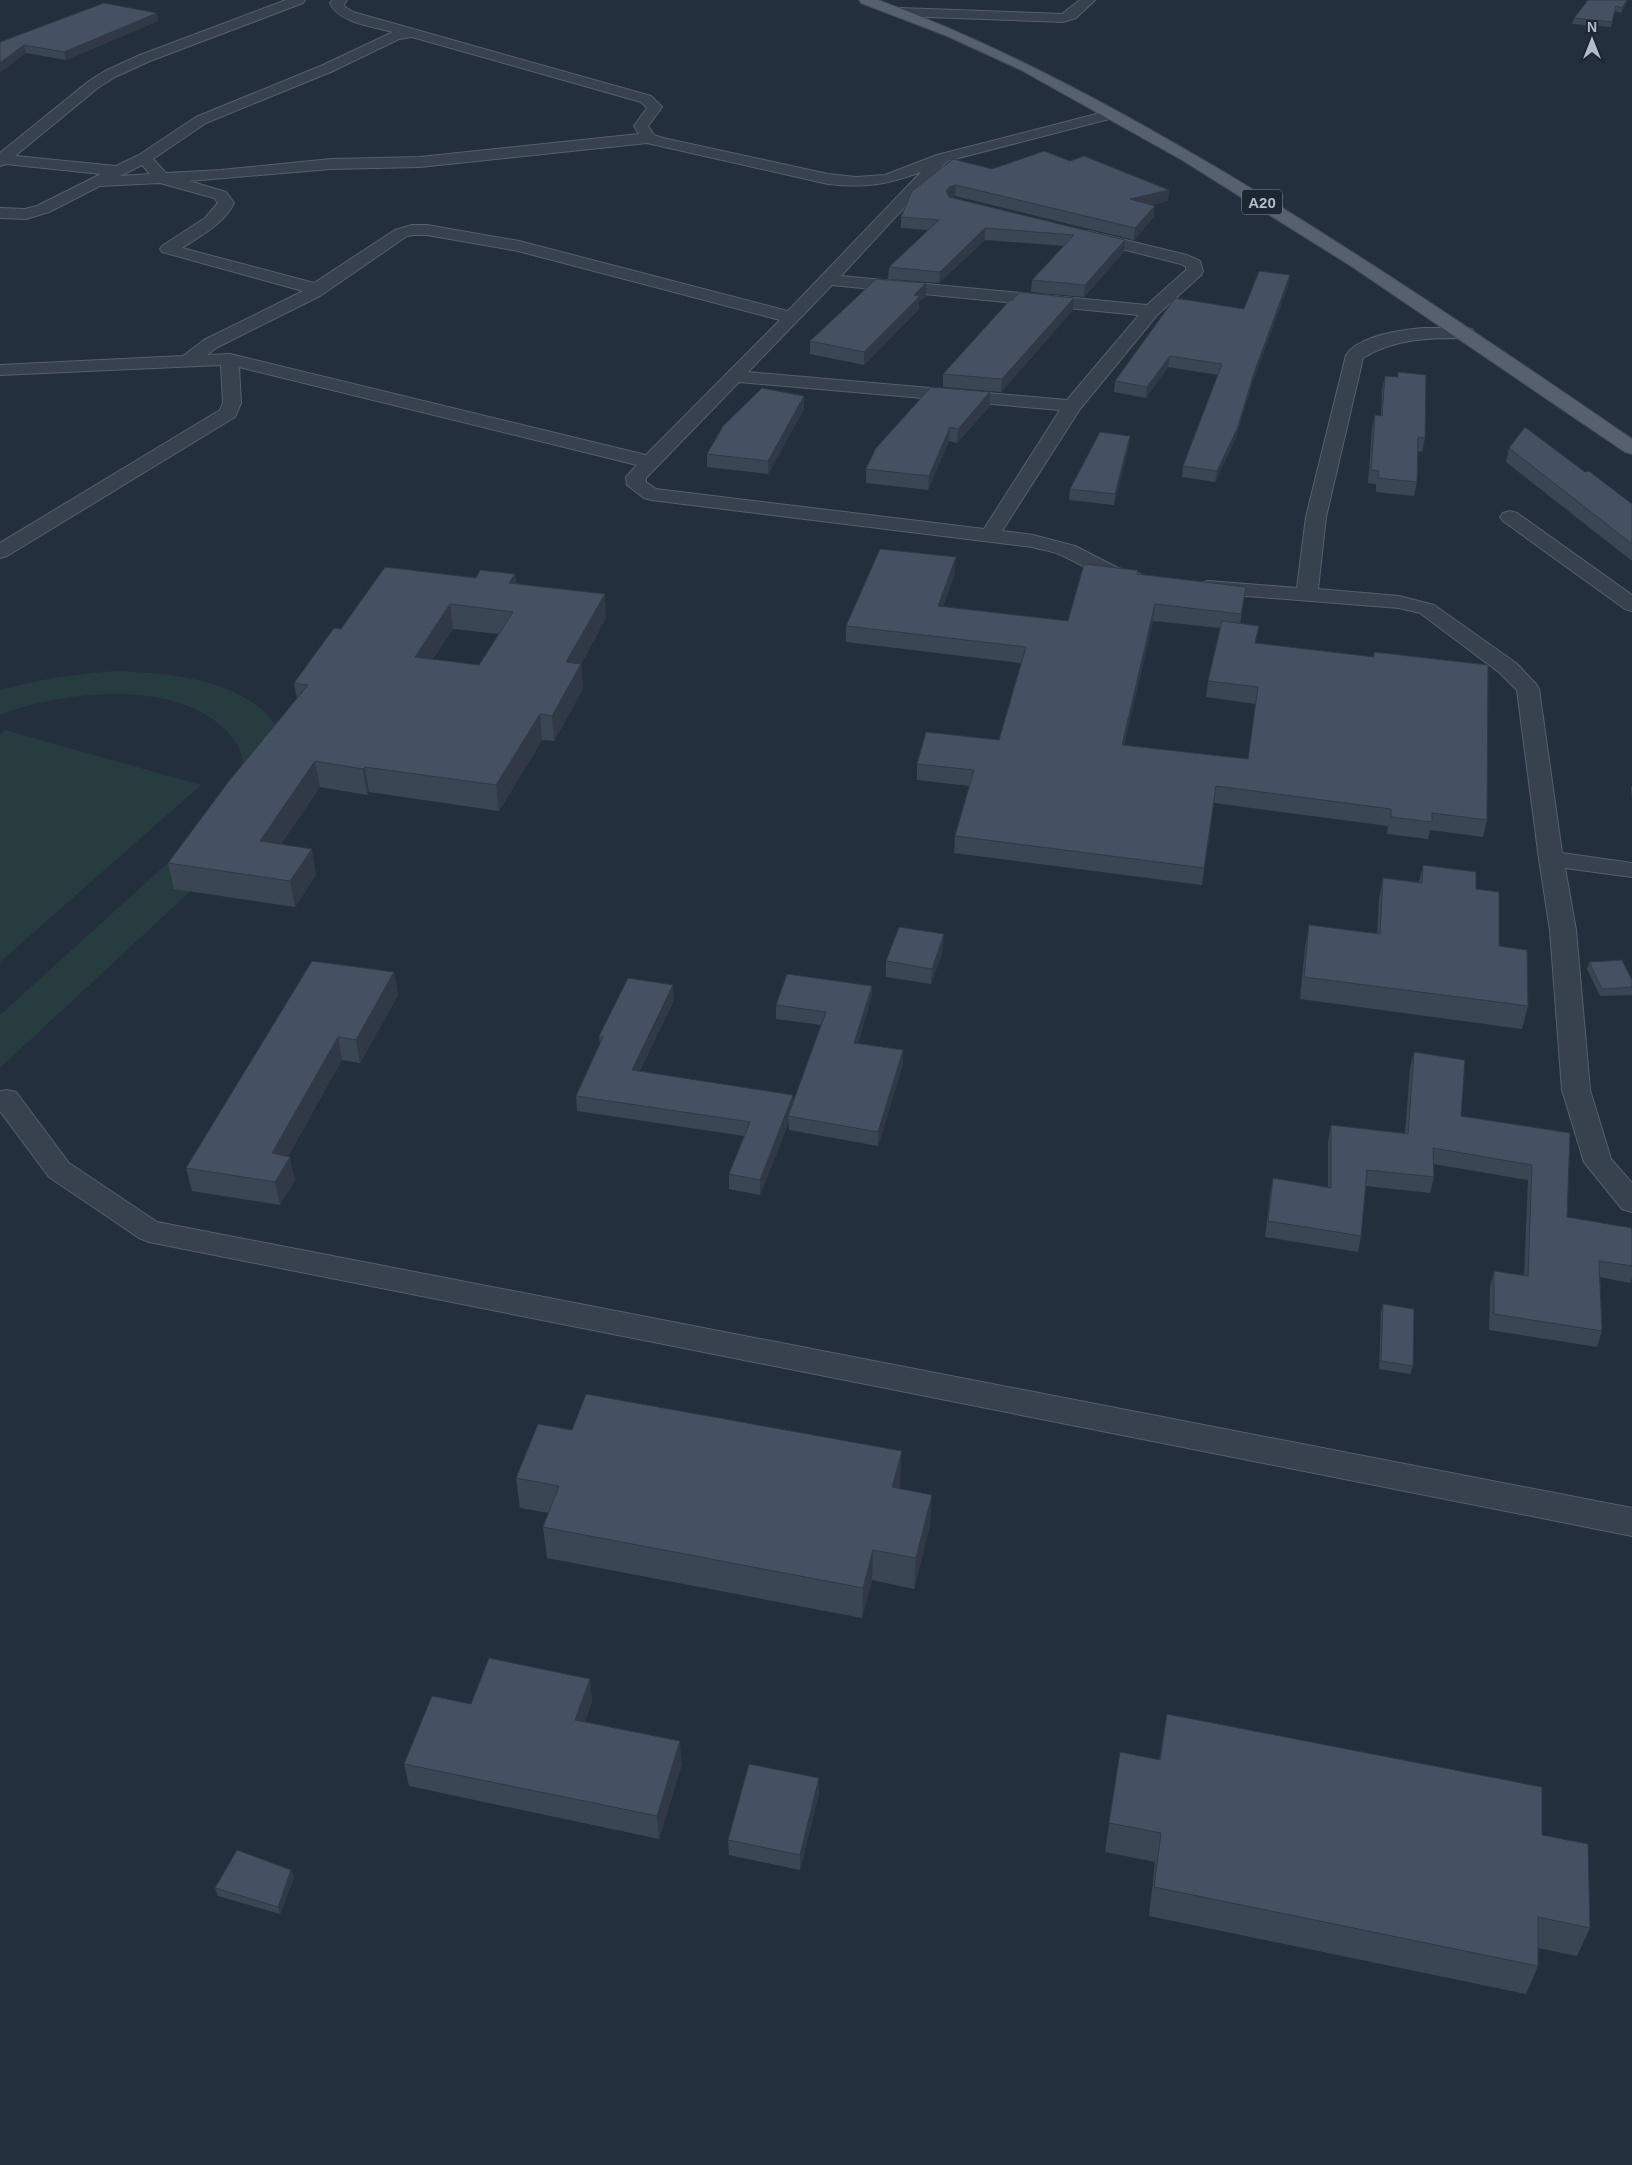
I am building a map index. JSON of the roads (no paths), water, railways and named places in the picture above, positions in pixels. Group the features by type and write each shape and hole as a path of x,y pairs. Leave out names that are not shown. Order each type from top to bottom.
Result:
{"main road":[{"name":"A20","path":"866,0 900,12 1004,57 1112,114 1301,226 1466,333 1632,448"}],"street":[{"path":"1,160 94,84 110,74 145,58 298,0"},
{"path":"340,0 337,3 339,9 348,15 646,99 655,107 641,126 649,138"},
{"path":"900,12 1062,18 1071,15 1088,0"},
{"path":"0,212 35,212 144,158 201,120 328,68 396,35 417,33"},
{"path":"96,182 163,179 331,164 420,162 649,138 659,142 828,180 856,182 888,180 942,158 1112,114"},
{"path":"144,158 163,179 220,195 226,202 225,207 206,224 168,249 316,288"},
{"path":"942,158 828,280 636,476 636,485 651,494 1052,545 1068,550 1117,574 1148,581"},
{"path":"1,160 118,172"},
{"path":"188,360 210,344 314,292 316,288 402,233 412,230 427,230 519,246 790,317"},
{"path":"989,536 1072,406 1151,310 1195,271 1194,265 1187,260 1071,232"},
{"path":"828,280 1151,310"},
{"path":"1307,594 1316,517 1355,355 1370,344 1396,336 1430,333 1466,333"},
{"path":"0,552 228,413 232,403 230,359"},
{"path":"0,370 230,359 650,462"},
{"path":"733,376 1072,406"},
{"path":"1510,517 1632,606"},
{"path":"1190,585 1399,602 1427,609 1508,668 1528,689 1551,859 1563,930 1576,1090 1598,1162 1632,1202"},
{"path":"1551,859 1632,870"},
{"path":"6,1099 59,1170 149,1231 1632,1522"}]}
